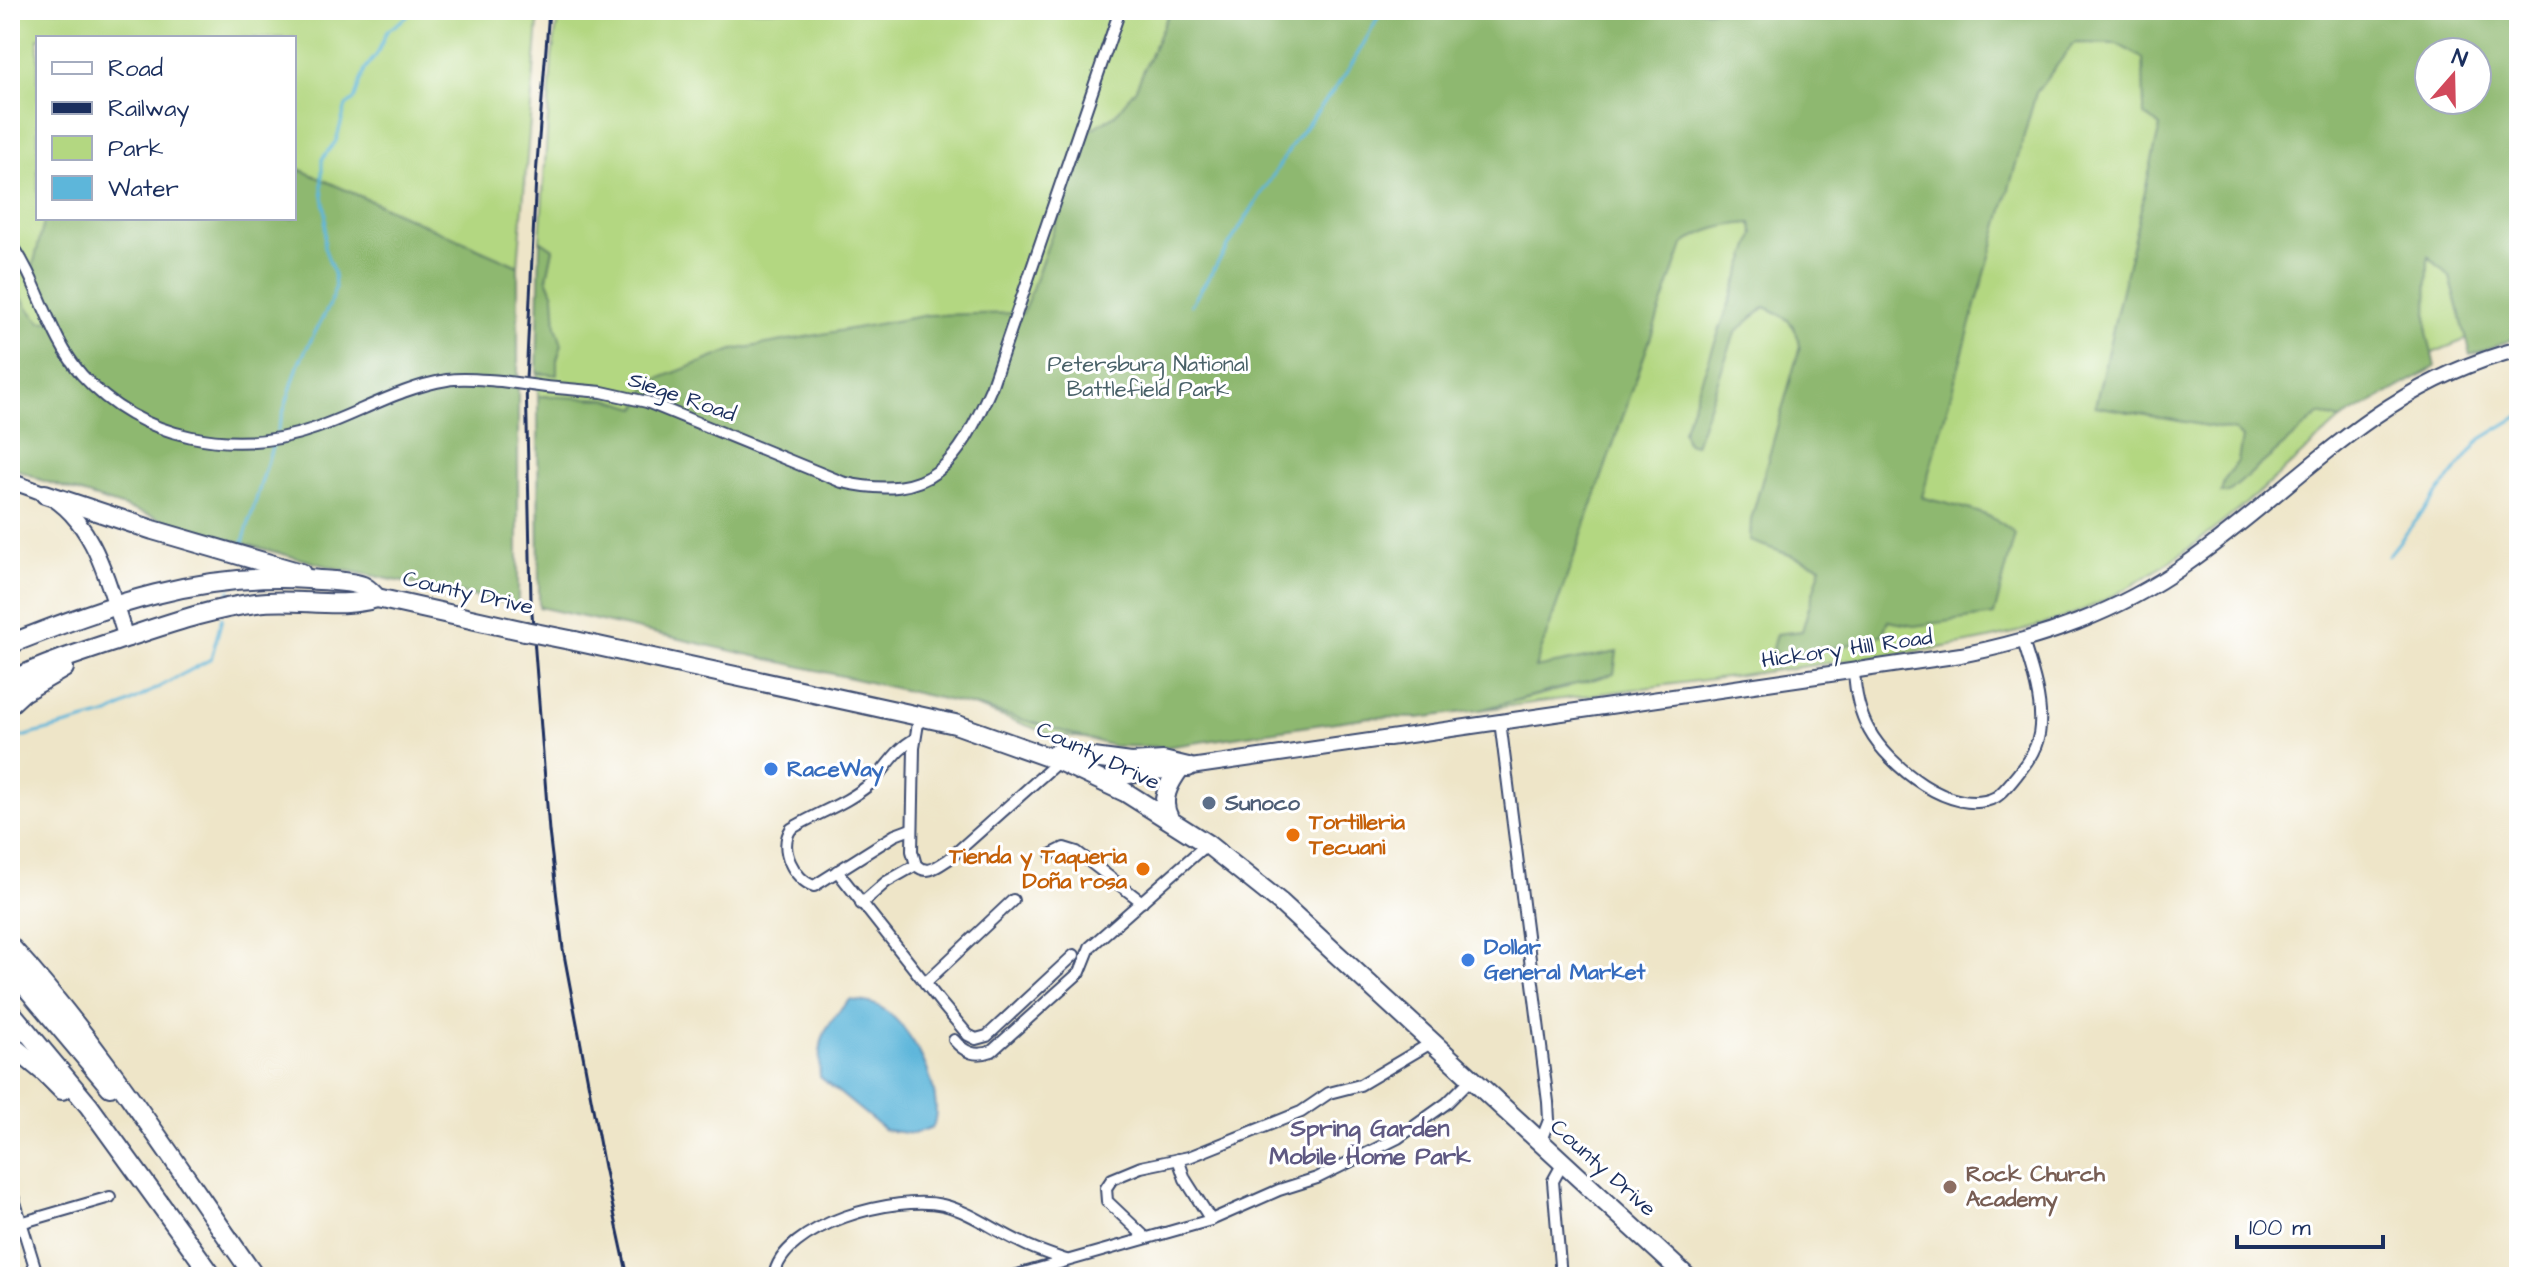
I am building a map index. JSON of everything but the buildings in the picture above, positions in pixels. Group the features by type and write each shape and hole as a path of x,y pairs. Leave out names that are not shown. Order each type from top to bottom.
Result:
{"highway":[{"path":"45,494 153,530 285,567 318,580"},
{"name":"County Drive","path":"10,644 155,593 258,578 318,580 363,586 377,598 970,729 1031,750 1101,780 1169,818 1281,903 1687,1277"},
{"name":"County Drive","path":"106,644 228,607 281,600 356,605 377,598"},
{"path":"10,681 41,666 106,644"},
{"path":"10,704 44,678 106,644"},
{"path":"1031,750 1131,763 1163,761 1184,767 1165,795 1169,818"},
{"path":"10,946 95,1048 255,1277"},
{"path":"10,968 197,1195"},
{"path":"10,1011 89,1106 213,1277"},
{"path":"10,1044 44,1072 130,1161"}],"street":[{"name":"Siege Road","path":"10,242 26,269 54,332 80,372 108,399 127,412 174,433 224,442 277,438 315,429 425,385 465,378 602,392 647,402 842,482 870,488 917,483 940,471 968,438 991,388 1120,10"},
{"name":"Hickory Hill Road","path":"1101,780 1961,655 2023,641 2095,616 2171,575 2217,542 2341,439 2397,401 2447,375 2519,349"},
{"path":"10,481 45,494 71,514 88,536 126,638"},
{"path":"1854,670 1857,697 1869,729 1898,767 1923,785 1952,799 1983,801 1997,796 2034,753 2040,726 2038,702 2023,641"},
{"path":"919,717 915,739 911,829 916,865 925,870 931,870 949,859 1059,761"},
{"path":"1500,721 1548,1102 1549,1120 1540,1143"},
{"path":"911,829 895,835 814,886 806,883 792,866 785,845 787,834 794,826 855,796 871,783 900,748 915,739"},
{"path":"954,1040 968,1052 992,1051 1080,972 1090,947 1207,844"},
{"path":"1052,854 1064,848 1077,852 1142,902"},
{"path":"861,904 886,882 916,865"},
{"path":"837,871 968,1035 982,1039 1074,955"},
{"path":"925,983 1013,900"},
{"path":"1146,1238 1107,1201 1106,1188 1112,1179 1178,1159 1301,1112 1323,1096 1360,1085 1431,1043"},
{"path":"1010,1277 1211,1220 1279,1190 1317,1178 1398,1138 1447,1103 1471,1079"},
{"path":"1178,1159 1190,1189 1211,1220"},
{"path":"1561,1277 1553,1181 1563,1163"},
{"path":"10,1186 16,1224 38,1277"},
{"path":"16,1224 110,1197"},
{"path":"774,1277 778,1261 808,1234 837,1221 910,1202 954,1208 1020,1242 1068,1261"}],"green space":[{"path":"10,10 539,10 518,266 512,264 10,462"},
{"name":"Petersburg National Battlefield Park","path":"559,10 2519,10 2487,331 2435,352 2328,416 2340,420 2228,518 2169,562 2138,582 2072,615 2002,636 1930,649 1480,710 1566,688 1157,745 1054,735 967,704 548,396 538,396 537,373 548,374 551,288 547,278 553,249 540,240 552,57"},
{"name":"Petersburg National Battlefield Park","path":"1170,10 2519,10 2519,337 2471,355 2450,277 2428,256 2427,332 2435,367 2340,420 2320,414 2229,492 2221,493 2224,481 2238,461 2242,438 2235,431 2095,406 2160,126 2144,115 2143,58 2117,44 2074,43 2036,93 1922,497 1983,514 2015,534 1994,615 1914,626 1888,621 1882,635 1844,646 1777,655 1772,648 1776,634 1802,631 1821,566 1750,541 1751,520 1800,346 1789,321 1765,307 1735,333 1695,445 1687,443 1683,431 1754,235 1751,223 1715,229 1683,245 1535,668 1617,652 1614,674 1480,710 1418,718 1370,717 1166,747 1113,746 982,708 539,607 538,396 607,399 637,408 650,382 733,350 928,315 1023,313 1090,130 1115,115 1136,88"},
{"path":"296,168 518,266 518,605 338,569 201,532 41,480 10,466 10,275 27,307 41,322 55,321 33,266 44,220 296,220"},
{"path":"540,240 553,249 547,278 554,295 556,326 562,345 557,360 557,375 537,373"}],"water":[{"path":"850,1000 880,1007 904,1028 930,1078 935,1096 933,1127 913,1134 885,1130 820,1077 824,1034"}],"waterway":[{"path":"277,432 299,363 330,304 335,288 334,274 324,247 326,214 322,159 336,141 346,106 354,100 365,69 377,54 387,31 407,17 411,10"},
{"path":"1191,305 1296,139 1346,74 1383,10"},
{"path":"2388,556 2481,439 2519,416"},
{"path":"241,549 273,444"},
{"path":"228,598 230,590"},
{"path":"10,740 109,714 211,659 222,618"}],"railway":[{"path":"549,10 536,176 526,380 531,600 549,831 563,949 628,1277"}],"place":[{"name":"RaceWay","path":"771,769"},
{"name":"Sunoco","path":"1209,803"},
{"name":"Tortilleria Tecuani","path":"1293,835"},
{"name":"Tienda y Taqueria Doña rosa","path":"1143,869"},
{"name":"Dollar General Market","path":"1468,960"},
{"name":"Rock Church Academy","path":"1950,1187"}],"district":[{"name":"Spring Garden Mobile Home Park","path":"1370,1143"}]}
